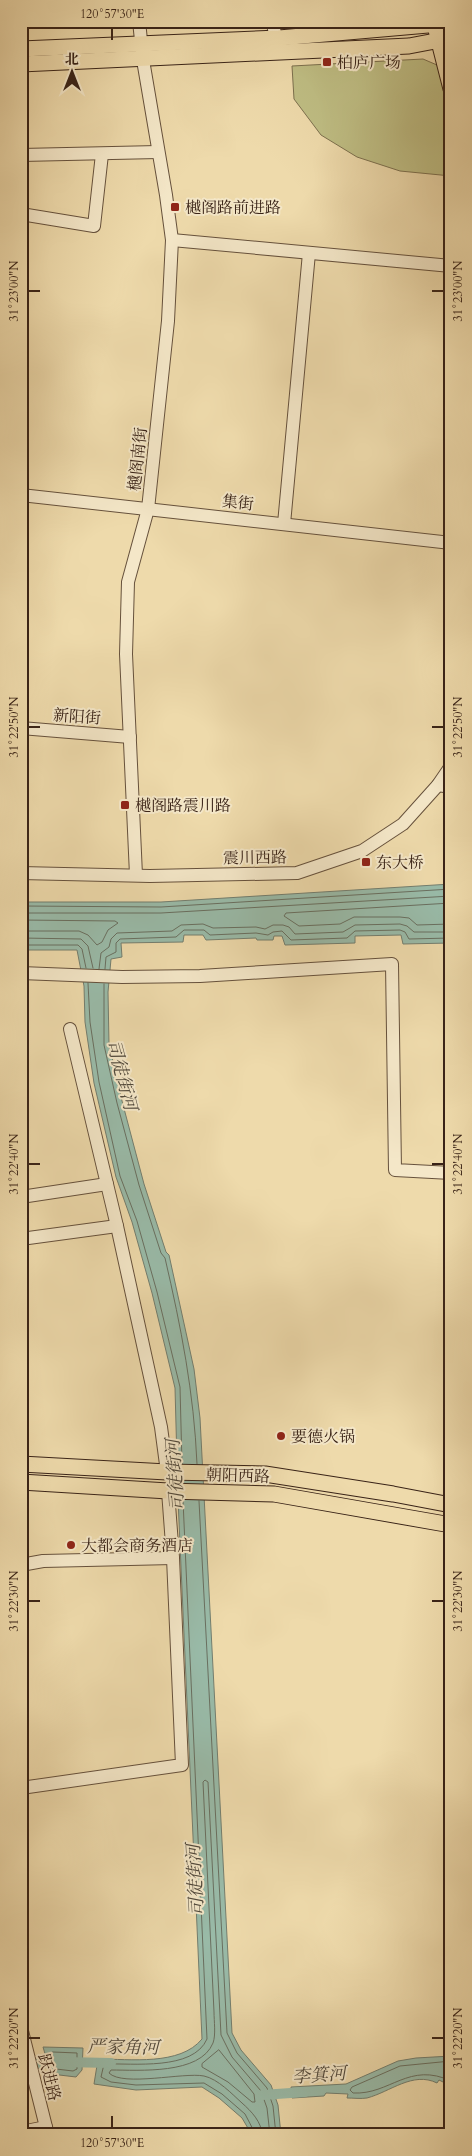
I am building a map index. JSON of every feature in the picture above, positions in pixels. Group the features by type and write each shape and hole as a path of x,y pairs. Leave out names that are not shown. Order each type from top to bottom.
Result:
{"main road":[{"path":"21,50 142,53 280,53 409,46 451,24"},
{"path":"21,64 276,38 439,31"},
{"path":"439,31 451,89"},
{"name":"朝阳西路","path":"21,1464 172,1472 265,1474 451,1505"},
{"name":"朝阳西路","path":"21,1482 172,1491 274,1494 451,1525"}],"street":[{"name":"樾阁南街","path":"136,875 126,654 128,582 148,509 168,321 172,240 142,53 139,21"},
{"path":"272,21 280,53"},
{"path":"21,156 158,152"},
{"path":"21,214 94,226 102,154"},
{"path":"172,240 451,266"},
{"path":"284,524 310,253"},
{"name":"集街","path":"21,495 451,542"},
{"name":"新阳街","path":"21,728 130,736"},
{"name":"震川西路","path":"21,873 136,875 296,873 362,850 403,824 444,786 451,766"},
{"path":"21,973 122,977 200,976 392,964 395,1170 451,1173"},
{"path":"70,1029 117,1226 172,1472"},
{"path":"21,1197 107,1184"},
{"path":"21,1240 117,1226"},
{"path":"21,1788 182,1765 172,1491"},
{"path":"21,1565 43,1561 173,1558"},
{"name":"跃进路","path":"21,2027 47,2131"},
{"path":"21,2132 47,2131"}],"shaded area":[{"path":"423,59 437,65 451,115 451,176 400,171 357,157 321,135 294,99 292,66"}],"water":[{"name":"司徒街河","path":"451,884 451,943 403,944 401,935 355,936 355,943 285,945 282,936 274,936 273,940 257,940 256,938 206,940 203,935 184,935 183,942 121,943 122,957 111,959 108,992 109,1044 144,1184 166,1252 169,1255 194,1369 200,1418 232,2033 241,2050 271,2085 278,2105 281,2135 252,2135 242,2118 219,2098 202,2087 136,2090 94,2084 98,2059 139,2060 168,2057 181,2054 193,2048 202,2039 178,1499 175,1388 152,1293 132,1222 116,1177 94,1083 85,1022 84,986 77,950 21,950 21,902 161,902"},
{"path":"43,2047 83,2048 82,2070 76,2077 51,2074"},
{"path":"451,2056 451,2086 439,2080 437,2083 419,2079 367,2098 347,2098 348,2094 326,2093 324,2096 292,2098 291,2087 346,2084 398,2061"}],"waterway":[{"name":"严家角河","path":"21,2065 63,2062 111,2063"},
{"name":"李箕河","path":"262,2095 305,2092"}],"place":[{"name":"柏庐广场","path":"327,62"},
{"name":"樾阁路前进路","path":"175,207"},
{"name":"樾阁路震川路","path":"125,805"},
{"name":"东大桥","path":"366,862"},
{"name":"要德火锅","path":"281,1436"},
{"name":"大都会商务酒店","path":"71,1545"}]}
